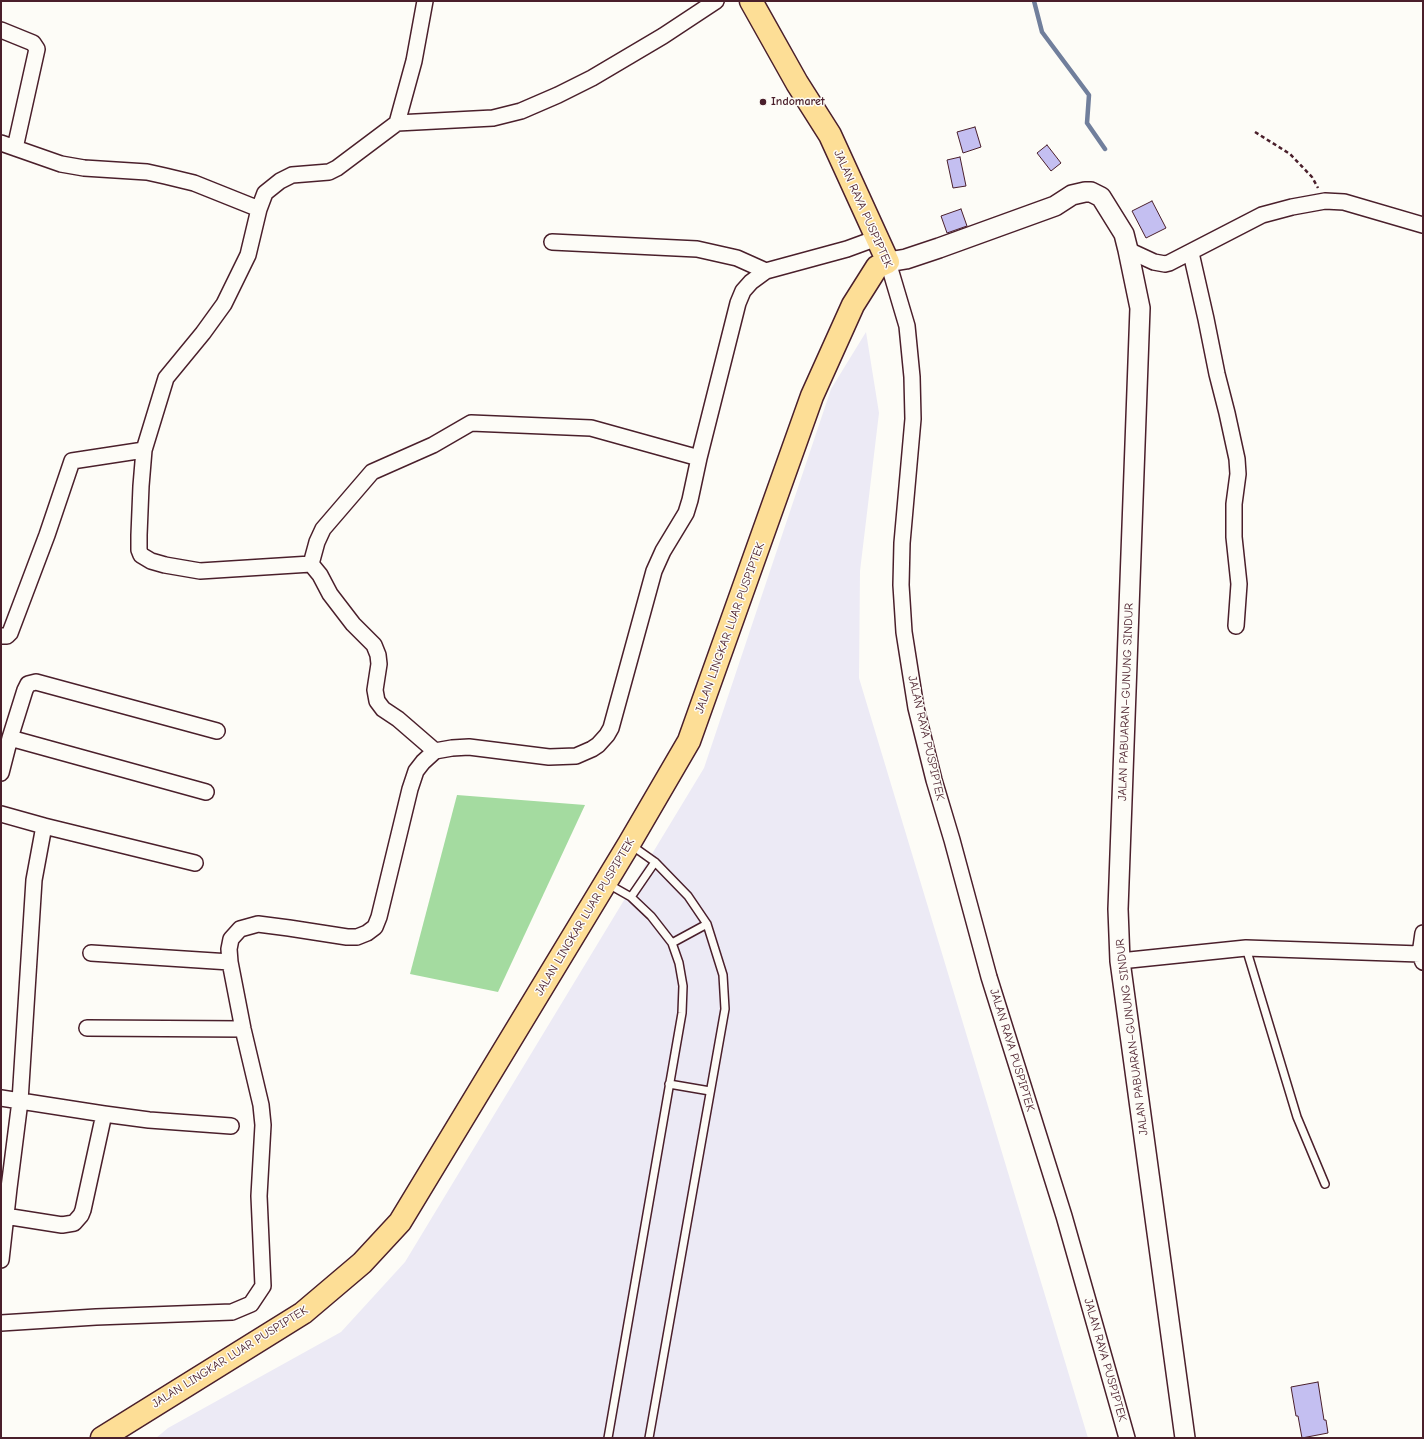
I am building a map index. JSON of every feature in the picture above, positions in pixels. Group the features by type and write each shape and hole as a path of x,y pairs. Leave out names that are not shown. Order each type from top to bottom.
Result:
{"main road":[{"name":"JALAN RAYA PUSPIPTEK","path":"751,1 796,83 830,136 888,262"},
{"name":"JALAN LINGKAR LUAR PUSPIPTEK","path":"102,1438 302,1313 362,1263 400,1222 629,844 689,741 812,396 853,305 877,267 888,262"}],"street":[{"path":"397,123 414,61 425,1"},
{"path":"311,564 200,571 165,565 144,557 139,550 138,535 140,486 144,450 166,378 203,334 224,304 248,255 259,209 265,193 292,174 329,172 337,168 397,123 493,118 521,111 592,78 663,36 716,1"},
{"path":"1,30 33,43 37,49 8,145 62,164 84,168 147,172 194,183 259,209"},
{"name":"JALAN PABUARAN–GUNUNG SINDUR","path":"888,262 906,259 939,248 1055,206 1072,195 1085,192 1091,192 1101,197 1124,234 1140,308 1118,909 1120,961 1185,1438"},
{"path":"1128,250 1154,262 1165,264 1191,253 1262,215 1292,207 1325,201 1344,202 1423,224"},
{"path":"1,1323 96,1317 232,1312 251,1304 263,1286 259,1196 263,1125 261,1105 243,1029 230,962 229,949 231,939 240,929 258,924 347,937 357,937 375,928 410,788 416,771 435,751 469,747 549,757 576,756 592,749 607,735 615,713 654,571 686,513 690,500 738,303 743,291 751,282 766,271 847,249 877,238"},
{"path":"552,242 697,249 737,258 766,271"},
{"path":"1191,253 1217,374 1238,459 1238,474 1234,504 1234,536 1239,584 1236,626"},
{"name":"JALAN RAYA PUSPIPTEK","path":"888,262 907,326 912,377 913,419 902,543 901,585 904,632 916,708 934,780 952,840 989,977 1064,1216 1127,1438"},
{"path":"311,564 317,542 323,529 372,472 433,445 471,423 591,428 699,458"},
{"path":"1,636 6,636 10,633 47,535 72,461 144,450"},
{"path":"311,564 320,575 330,594 353,624 374,645 378,655 379,664 375,690 377,701 383,709 398,719 435,751"},
{"path":"1,773 10,738 28,684 36,682 217,730"},
{"path":"10,738 206,792"},
{"path":"1,814 195,863"},
{"path":"1,1260 20,1102 34,880 44,826"},
{"path":"1120,961 1246,948 1421,958 1423,933"},
{"path":"91,953 230,962"},
{"path":"87,1028 243,1029"},
{"path":"1,1098 150,1120 231,1126"},
{"path":"6,1216 62,1225 74,1223 81,1216 104,1114"}],"lane":[{"path":"629,844 655,862 688,896 707,924 723,975 724,1009 649,1438"},
{"path":"631,896 655,862"},
{"path":"605,883 631,896 651,916 672,943 680,963 683,986 682,1012 608,1438"},
{"path":"672,943 707,924"},
{"path":"1246,948 1297,1117 1325,1184"},
{"path":"669,1084 710,1091"}],"path":[{"path":"1255,132 1290,154 1312,177 1325,201"}],"shaded area":[{"path":"866,332 879,413 860,571 859,678 1088,1438 156,1438 168,1428 341,1332 405,1262 704,768 831,389"}],"green space":[{"path":"457,795 585,805 498,992 410,974"}],"building":[{"path":"975,127 981,147 963,153 957,132"},
{"path":"1047,145 1061,163 1051,171 1037,153"},
{"path":"960,157 966,186 953,188 947,160"},
{"path":"1152,201 1166,228 1146,238 1132,211"},
{"path":"961,209 967,226 947,233 941,216"},
{"path":"1318,1382 1324,1420 1326,1420 1328,1433 1302,1438 1298,1416 1296,1416 1291,1387"}],"waterway":[{"path":"1034,1 1042,32 1089,95 1087,123 1105,149"}],"place":[{"name":"Indomaret","path":"763,102"}]}
